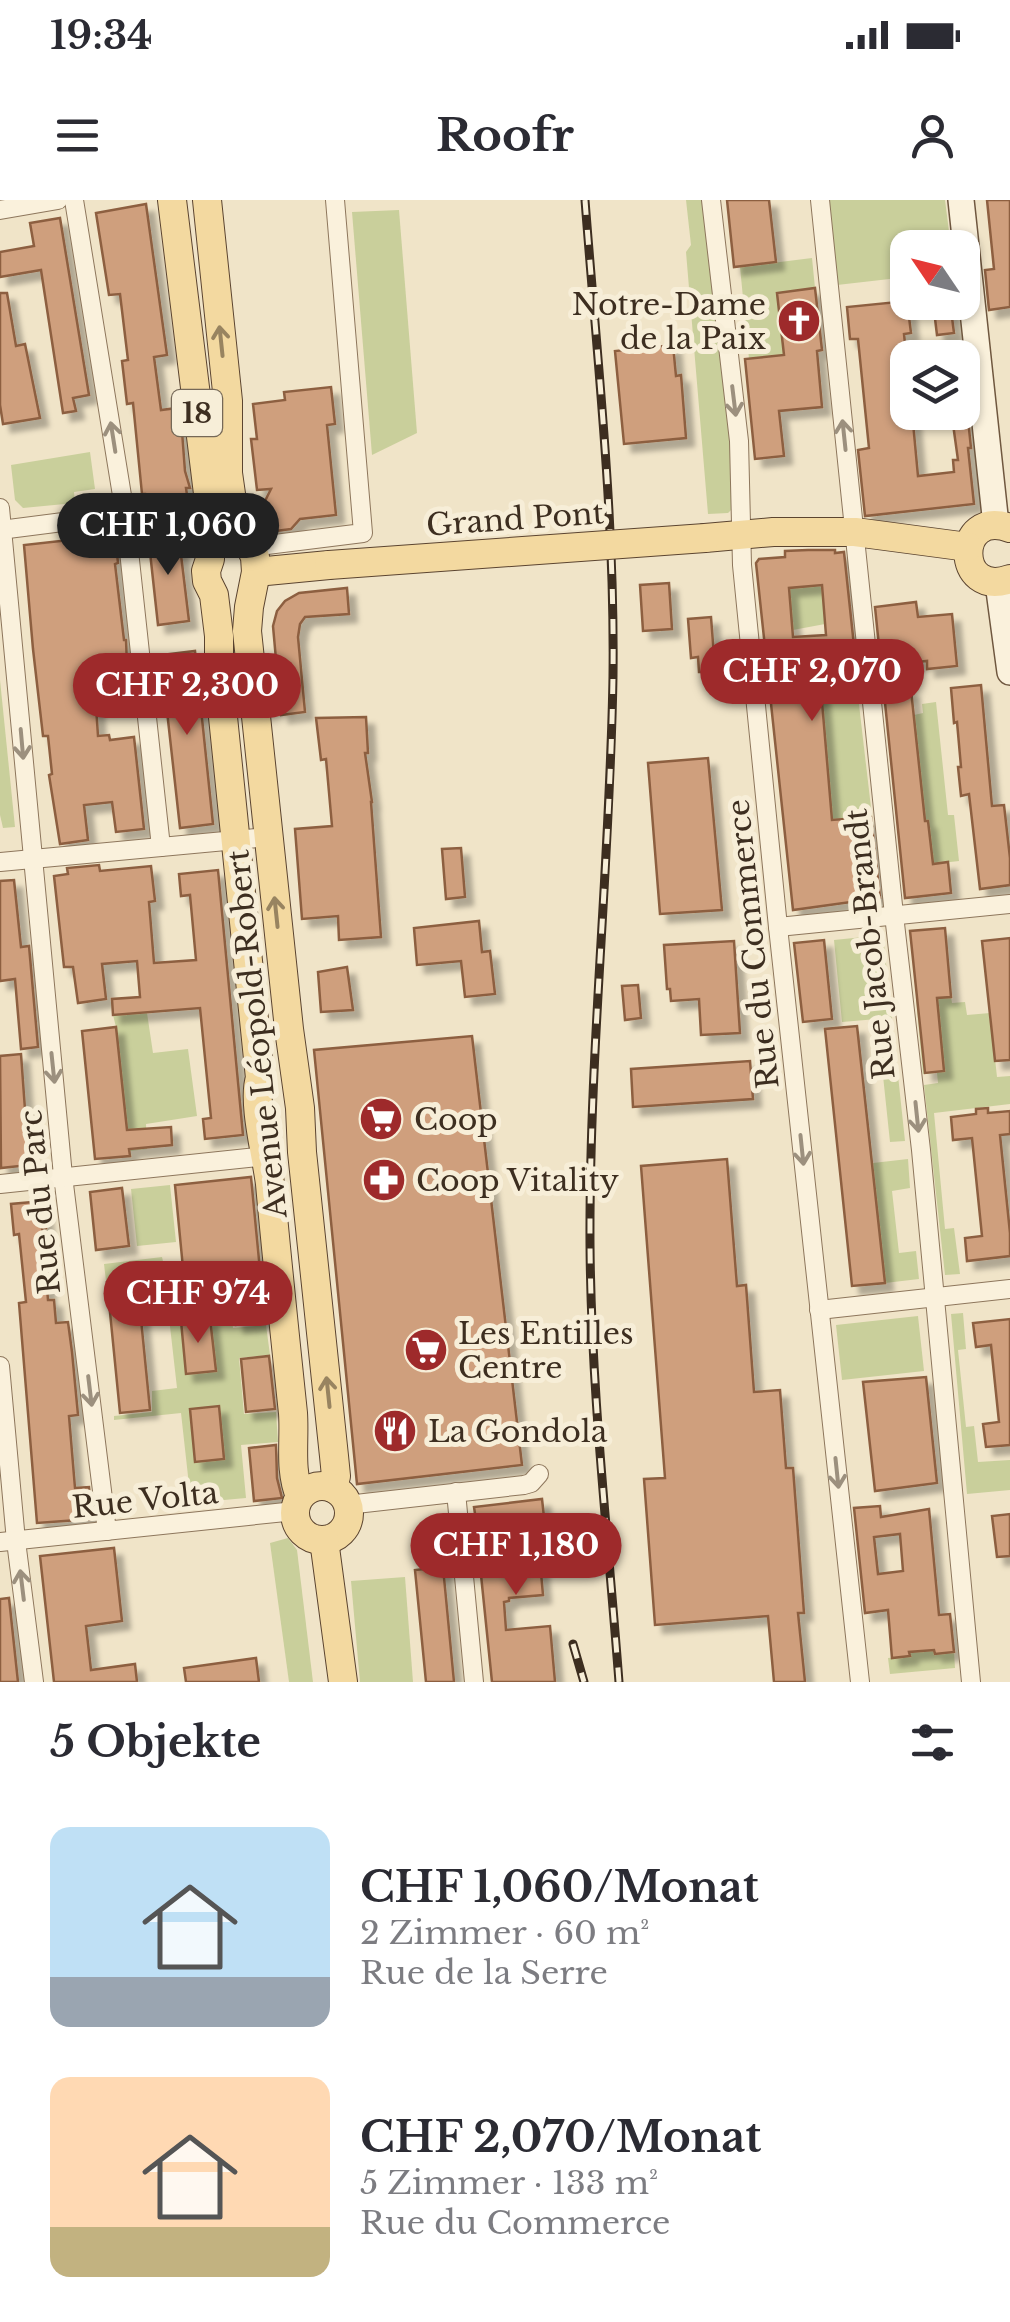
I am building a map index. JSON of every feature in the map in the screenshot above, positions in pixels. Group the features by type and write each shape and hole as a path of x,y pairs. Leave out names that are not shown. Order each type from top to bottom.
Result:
{"main road":[{"name":"Avenue Léopold-Robert","path":"172,200 211,518 206,571 214,594 260,1078 259,1112 267,1156 294,1423 298,1504"},
{"name":"18","path":"207,200 228,401 228,473 233,508 253,560"},
{"path":"1003,526 978,531 968,547 974,572 989,582 1004,581"},
{"name":"Grand Pont","path":"253,560 329,565 773,532 854,532 968,547"},
{"path":"210,559 226,550 239,550 253,560 248,588 236,598 214,594"},
{"name":"Avenue Léopold-Robert","path":"253,560 248,632 340,1497"},
{"path":"267,1156 302,1152"},
{"path":"326,1486 340,1497 348,1518 342,1530 324,1540 311,1538 301,1530 298,1504 312,1488 326,1486"},
{"path":"324,1540 343,1682"}],"street":[{"path":"0,210 58,200"},
{"path":"74,200 125,514 161,846"},
{"path":"253,560 364,533 335,200"},
{"name":"Rue du Commerce","path":"711,200 738,441 744,584 778,927 860,1682"},
{"name":"Rue Jacob-Brandt","path":"820,200 935,1297 971,1682"},
{"path":"961,200 1003,526"},
{"name":"Rue du Parc","path":"0,508 63,1176 106,1531"},
{"path":"2,529 125,514"},
{"path":"1004,581 1010,672"},
{"path":"0,862 268,837"},
{"path":"778,927 1010,904"},
{"path":"0,1184 267,1156"},
{"path":"819,1310 1010,1290"},
{"path":"0,1366 8,1541 34,1682"},
{"path":"340,1497 524,1485 539,1474"},
{"path":"456,1492 474,1682"},
{"name":"Rue Volta","path":"8,1541 298,1504"}],"green space":[{"path":"686,200 706,200 735,506 728,513 708,514 686,252 691,245"},
{"path":"828,200 945,200 949,230 890,230 890,279 837,285"},
{"path":"399,210 417,433 372,455 352,212"},
{"path":"812,258 815,288 777,293 784,355 749,359 740,267"},
{"path":"90,452 95,489 74,492 75,503 23,508 15,500 11,465"},
{"path":"822,586 825,624 793,630 789,588"},
{"path":"0,680 15,827 3,828 0,815"},
{"path":"858,696 872,816 832,821 822,700"},
{"path":"936,702 948,815 954,815 959,861 933,864 914,715 923,713 922,704"},
{"path":"883,935 905,1141 890,1142 877,1019 842,1022 834,940"},
{"path":"951,997 952,1003 965,1002 967,1015 990,1013 997,1077 1010,1076 1010,1104 934,1113 945,1229 954,1228 960,1274 945,1275 924,1085 938,1083 937,1073 923,1074 916,1000"},
{"path":"147,1013 153,1053 188,1049 197,1116 146,1124 147,1149 130,1151 113,1015"},
{"path":"908,1159 910,1188 892,1191 899,1253 916,1251 919,1279 885,1283 873,1163"},
{"path":"170,1185 176,1242 137,1246 131,1189"},
{"path":"162,1257 165,1270 227,1265 233,1328 266,1325 270,1355 239,1358 244,1414 276,1412 278,1442 241,1445 246,1498 191,1503 181,1413 114,1420 114,1416 152,1412 152,1391 177,1388 166,1291 141,1294 138,1277 106,1281 104,1264"},
{"path":"963,1313 966,1349 958,1350 966,1427 974,1426 978,1462 1010,1460 1010,1490 967,1494 951,1314"},
{"path":"918,1316 924,1371 842,1380 836,1325"},
{"path":"288,1538 297,1550 313,1682 289,1682 270,1543"},
{"path":"405,1577 413,1682 360,1682 351,1581"},
{"path":"934,1650 954,1652 955,1668 890,1674 888,1658"}],"building":[{"path":"727,200 769,200 776,262 734,267"},
{"path":"987,200 1010,200 1010,307 989,310 985,270 994,269"},
{"path":"146,204 167,355 154,357 161,410 177,408 181,418 190,488 186,488 187,495 145,499 133,403 127,404 122,361 128,360 120,294 109,295 96,213"},
{"path":"60,218 89,395 73,398 76,411 63,413 41,270 0,277 0,252 34,246 30,223"},
{"path":"815,288 822,350 817,351 822,407 779,411 784,456 755,459 745,359 784,355 777,293"},
{"path":"0,293 7,293 16,346 25,344 40,418 3,424"},
{"path":"890,303 890,320 909,320 911,333 904,334 905,340 890,340 890,430 914,430 918,476 954,472 953,460 958,460 954,430 969,430 974,504 865,516 858,450 869,448 858,339 850,339 847,307"},
{"path":"935,320 952,320 954,333 937,335"},
{"path":"673,345 676,376 681,375 686,438 624,444 615,351"},
{"path":"331,387 335,424 327,425 336,515 300,519 291,529 276,531 262,515 271,489 257,490 251,439 257,439 253,404 285,400 284,392"},
{"path":"178,530 189,621 158,625 148,534"},
{"path":"115,535 132,704 96,706 98,736 109,735 110,740 134,737 144,829 116,832 112,802 84,805 88,840 60,844 49,775 52,774 48,736 43,736 24,545"},
{"path":"785,551 844,552 857,674 820,678 832,820 871,817 880,898 793,910 756,563 759,559 785,557","holes":["822,585 826,635 793,637 789,588"]},
{"path":"669,583 672,629 643,631 640,585"},
{"path":"347,588 349,614 305,617 300,624 305,712 281,715 273,626 277,611 299,593"},
{"path":"916,602 918,617 952,614 957,666 927,669 927,661 881,666 875,607"},
{"path":"711,617 712,672 699,672 698,657 691,658 688,619"},
{"path":"195,651 213,824 180,828 167,711 162,712 161,689 165,689 161,655"},
{"path":"981,685 992,806 1004,805 1010,885 980,889 969,794 961,796 951,688"},
{"path":"911,690 933,864 948,862 951,893 905,898 884,693"},
{"path":"366,717 365,753 381,937 339,940 338,916 302,919 295,829 332,826 326,759 321,760 316,718"},
{"path":"708,758 722,910 660,914 648,763"},
{"path":"461,848 465,897 446,899 442,849"},
{"path":"99,865 100,871 151,866 155,901 149,902 154,963 196,960 190,895 181,896 179,874 218,870 243,1135 205,1139 203,1119 211,1118 200,1008 113,1015 112,999 140,997 137,961 102,964 106,999 78,1003 73,967 64,967 54,876 68,874 67,868"},
{"path":"14,880 21,947 29,946 38,1047 21,1049 15,979 0,981 0,881"},
{"path":"479,921 482,952 490,951 495,994 465,997 461,961 417,965 414,928"},
{"path":"945,928 951,997 937,998 944,1071 925,1073 910,931"},
{"path":"1010,938 1010,1060 995,1061 982,941"},
{"path":"824,940 832,1019 803,1022 794,943"},
{"path":"734,941 740,1033 701,1035 699,999 671,1001 664,945"},
{"path":"347,967 353,1010 321,1012 318,972"},
{"path":"638,985 641,1018 625,1020 622,986"},
{"path":"857,1026 885,1283 852,1286 825,1029"},
{"path":"116,1027 127,1130 171,1127 172,1145 129,1149 130,1156 95,1159 82,1031"},
{"name":"Les Entilles Centre","path":"472,1036 522,1465 357,1484 314,1050"},
{"path":"21,1054 29,1165 1,1168 0,1056"},
{"path":"750,1061 753,1099 633,1107 631,1069"},
{"path":"988,1108 988,1113 1010,1111 1010,1134 1000,1135 1010,1256 967,1261 965,1238 982,1236 972,1138 953,1140 951,1117"},
{"path":"727,1159 737,1286 746,1285 754,1392 780,1390 786,1468 793,1468 804,1613 798,1613 805,1682 774,1682 768,1616 655,1625 644,1479 665,1478 641,1166"},
{"path":"251,1177 265,1322 236,1325 230,1263 183,1268 175,1185"},
{"path":"122,1188 129,1246 96,1250 90,1192"},
{"path":"43,1201 48,1300 54,1300 56,1323 68,1322 72,1352 78,1415 69,1416 75,1488 89,1487 92,1519 37,1523 19,1303 26,1302 19,1234 14,1235 11,1204"},
{"path":"137,1279 150,1410 120,1413 107,1282"},
{"path":"210,1318 216,1371 186,1374 181,1321"},
{"path":"1010,1319 1010,1445 986,1447 983,1424 999,1422 991,1345 976,1347 973,1323"},
{"path":"269,1356 275,1409 246,1412 241,1359"},
{"path":"926,1377 937,1483 875,1491 863,1382"},
{"path":"219,1406 224,1459 195,1462 190,1409"},
{"path":"276,1445 282,1498 254,1501 249,1448"},
{"path":"542,1499 545,1526 537,1527 543,1595 509,1598 504,1602 506,1630 550,1626 555,1682 492,1682 481,1575 526,1570 522,1529 478,1534 474,1507"},
{"path":"880,1506 881,1517 929,1509 939,1615 950,1614 954,1652 909,1652 910,1656 892,1658 888,1610 865,1613 854,1508","holes":["900,1534 903,1571 878,1574 874,1537"]},
{"path":"1010,1514 1010,1556 997,1557 992,1516"},
{"path":"114,1548 122,1621 86,1626 91,1670 135,1664 137,1682 54,1682 40,1556"},
{"path":"443,1567 454,1682 426,1682 415,1570"},
{"path":"9,1598 18,1682 0,1682 0,1599"},
{"path":"256,1658 259,1682 186,1682 184,1668"}],"railway":[{"path":"585,200 613,616 611,747 593,1102 591,1299 619,1682"},
{"path":"573,1644 584,1682"}],"place":[{"name":"Notre-Dame de la Paix","path":"799,321"},
{"name":"Coop","path":"381,1119"},
{"name":"Coop Vitality","path":"384,1180"},
{"name":"Les Entilles Centre","path":"426,1350"},
{"name":"La Gondola","path":"395,1431"}]}
